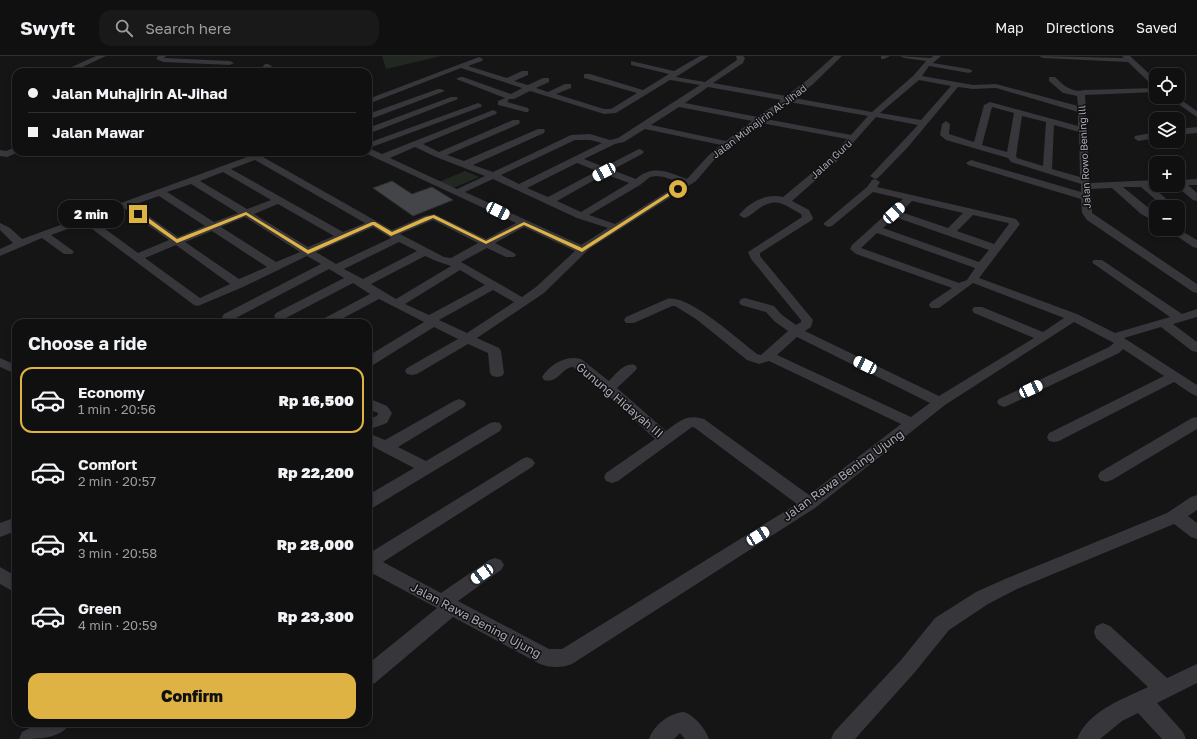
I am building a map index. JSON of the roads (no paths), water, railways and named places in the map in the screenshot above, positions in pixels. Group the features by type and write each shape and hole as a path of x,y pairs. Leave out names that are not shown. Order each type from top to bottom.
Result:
{"street":[{"path":"74,68 102,56"},
{"path":"162,56 160,59 163,60 230,63 224,68"},
{"path":"461,66 604,112 609,112 705,56"},
{"path":"519,188 611,143 621,140 678,104 740,61 741,58 738,56"},
{"name":"Jalan Muhajirin Al-Jihad","path":"412,372 467,339 540,290 582,250 693,179 710,158 759,119 809,83 838,56"},
{"path":"904,56 932,60 969,71"},
{"path":"1043,56 1128,58 1149,78"},
{"path":"372,100 479,59"},
{"name":"Jalan Guru","path":"785,201 833,160 874,114 917,77 932,60"},
{"path":"171,67 180,61"},
{"path":"634,63 658,67 673,76 707,84 922,123"},
{"path":"235,68 238,65"},
{"path":"507,80 525,73"},
{"path":"588,76 643,92"},
{"path":"917,77 956,85 976,87 989,85 996,86 1081,110"},
{"path":"460,79 511,97"},
{"path":"1052,79 1066,91 1081,94"},
{"path":"525,110 501,103 546,80"},
{"path":"828,224 873,183 922,123 956,85"},
{"path":"549,94 568,86"},
{"path":"471,92 483,88"},
{"name":"Jalan Rowo Bening lll","path":"1149,90 1085,92 1081,94 1087,213 1096,221 1197,289"},
{"path":"372,116 441,91"},
{"path":"372,129 454,99"},
{"path":"678,104 853,138"},
{"path":"977,146 988,105 993,104 1082,130"},
{"path":"1182,104 1197,115"},
{"path":"372,144 423,124 478,105"},
{"path":"381,158 493,112"},
{"path":"1011,156 1018,112"},
{"path":"405,117 442,133"},
{"path":"1047,170 1050,121"},
{"path":"439,155 516,122"},
{"path":"946,124 944,135 946,136 1011,156 1014,160 1085,184 1149,184"},
{"path":"642,126 728,144"},
{"path":"1185,131 1197,130"},
{"path":"464,165 541,131"},
{"path":"1138,138 1149,136"},
{"path":"458,192 574,137 590,137 611,143"},
{"path":"416,144 439,155 492,175 580,216 617,228"},
{"path":"0,153 7,154 12,152"},
{"path":"549,201 639,152"},
{"path":"372,153 582,250"},
{"path":"0,253 43,234 256,157 424,252 456,264 522,302"},
{"path":"576,160 604,172 637,183"},
{"path":"971,163 1086,198"},
{"path":"224,168 342,236"},
{"path":"580,216 637,183 647,174 656,173 688,182"},
{"path":"192,180 308,252 396,304 494,351 497,373"},
{"path":"1185,183 1197,182"},
{"path":"873,183 910,198 970,212 1007,218 1015,224 972,279 935,305"},
{"path":"1144,184 1162,200"},
{"path":"1115,185 1149,215"},
{"path":"1185,189 1197,198"},
{"path":"160,192 275,267"},
{"path":"630,320 671,302 675,302 696,314 752,357 759,360 769,356 796,331 807,324 807,320 755,257 754,252 808,218 805,212 778,198 768,198 744,215"},
{"path":"910,198 856,247 856,250 960,287"},
{"path":"137,257 279,200"},
{"path":"125,204 239,284"},
{"path":"950,232 970,212"},
{"path":"894,213 995,248"},
{"path":"228,317 395,236 428,218 434,217 510,255"},
{"path":"85,219 198,302 342,236 374,223"},
{"path":"396,304 486,243 524,223"},
{"path":"0,226 8,230 21,244"},
{"path":"875,229 982,266"},
{"path":"43,234 68,252"},
{"path":"1182,236 1197,245"},
{"path":"280,316 424,252"},
{"path":"1098,262 1180,318"},
{"path":"972,279 1073,317 1118,340 1173,377 1197,391"},
{"path":"372,359 432,321 493,285"},
{"path":"332,319 379,294"},
{"path":"745,302 770,309 778,318 796,331 940,402"},
{"path":"978,310 1044,337"},
{"path":"1004,402 1114,350 1118,340 1162,323 1197,313"},
{"name":"Jalan Rawa Bening Ujung","path":"372,565 448,604 547,658 565,658 809,504 940,402 1044,337 1073,317"},
{"path":"1162,323 1197,348"},
{"path":"769,356 913,424"},
{"path":"0,362 12,368"},
{"name":"Gunung Hidayah III","path":"549,377 565,363 576,362 609,388 665,439 689,422 699,423 809,504"},
{"path":"609,388 630,368"},
{"path":"1054,437 1173,377"},
{"path":"372,404 382,408 385,413 382,419 372,423"},
{"path":"386,447 459,404"},
{"path":"1106,476 1197,422"},
{"path":"372,498 427,468 495,427"},
{"path":"612,477 665,439"},
{"path":"372,440 427,468"},
{"path":"372,560 527,463"},
{"path":"841,739 908,666 942,624 982,598 1011,584 1175,516 1197,501"},
{"path":"1175,516 1197,532"},
{"path":"0,530 12,526"},
{"path":"372,672 448,604 495,565"},
{"path":"0,575 12,582"},
{"path":"1103,632 1165,689"},
{"path":"1087,739 1095,728 1115,714 1197,673"},
{"path":"1141,701 1176,739"},
{"path":"659,739 674,724 679,722 684,722 699,739"},
{"path":"29,739 52,727"}]}
